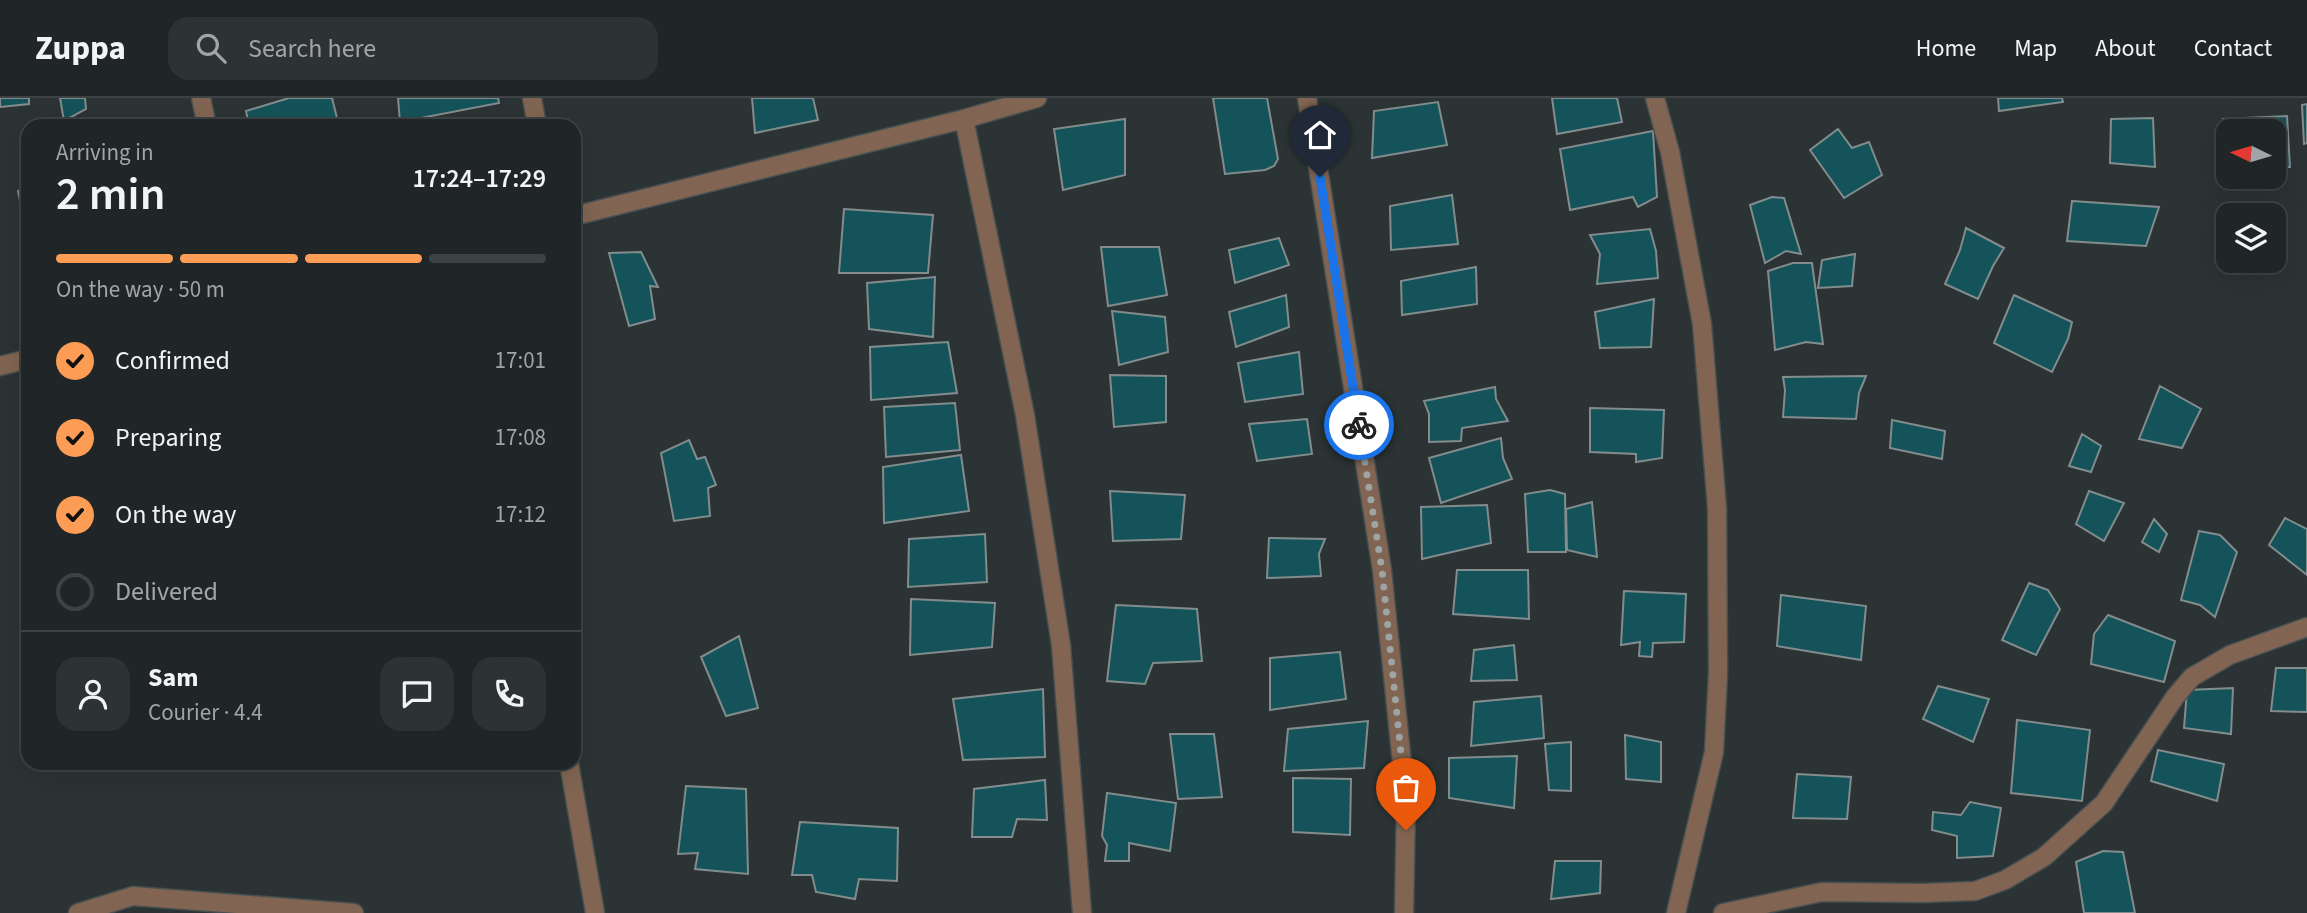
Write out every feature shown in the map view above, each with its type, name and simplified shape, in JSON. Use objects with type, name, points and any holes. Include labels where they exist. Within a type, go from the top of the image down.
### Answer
[{"type":"street","points":[[201,98],[206,119]]},
{"type":"street","points":[[532,98],[536,119]]},
{"type":"street","points":[[581,214],[964,119],[1037,98]]},
{"type":"street","points":[[1307,98],[1382,570],[1406,802],[1404,913]]},
{"type":"street","points":[[1655,98],[1670,152],[1702,324],[1717,508],[1718,673],[1714,752],[1676,913]]},
{"type":"street","points":[[964,119],[1025,415],[1061,645],[1082,913]]},
{"type":"street","points":[[0,366],[21,361]]},
{"type":"street","points":[[1723,913],[1822,892],[1975,891],[2005,880],[2044,858],[2104,803],[2175,697],[2192,677],[2230,655],[2307,627]]},
{"type":"street","points":[[570,770],[595,913]]},
{"type":"street","points":[[78,913],[133,896],[354,913]]},
{"type":"building","points":[[0,98],[29,98],[29,104],[0,107]]},
{"type":"building","points":[[60,98],[85,98],[86,109],[64,119]]},
{"type":"building","points":[[289,98],[332,98],[337,119],[248,119],[246,111]]},
{"type":"building","points":[[398,98],[498,98],[499,103],[416,119],[400,119]]},
{"type":"building","points":[[752,98],[813,98],[818,120],[755,133]]},
{"type":"building","points":[[1213,98],[1267,98],[1278,159],[1274,166],[1265,170],[1225,174]]},
{"type":"building","points":[[1552,98],[1617,98],[1622,122],[1557,134]]},
{"type":"building","points":[[1998,98],[2062,98],[2063,102],[1999,111]]},
{"type":"building","points":[[1438,102],[1447,145],[1372,158],[1374,111]]},
{"type":"building","points":[[2307,104],[2307,143],[2304,144],[2302,105]]},
{"type":"building","points":[[2287,116],[2290,167],[2286,167],[2286,119],[2223,119]]},
{"type":"building","points":[[2153,118],[2155,167],[2110,163],[2111,119]]},
{"type":"building","points":[[1125,119],[1125,175],[1063,190],[1054,129]]},
{"type":"building","points":[[1838,129],[1852,148],[1869,142],[1882,175],[1844,198],[1810,150]]},
{"type":"building","points":[[1653,131],[1657,197],[1638,207],[1633,197],[1570,210],[1560,149]]},
{"type":"building","points":[[1452,195],[1458,244],[1391,250],[1390,206]]},
{"type":"building","points":[[1772,197],[1784,198],[1801,254],[1786,251],[1765,263],[1750,205]]},
{"type":"building","points":[[2072,201],[2159,207],[2146,246],[2067,241]]},
{"type":"building","points":[[844,209],[933,215],[928,273],[839,273]]},
{"type":"building","points":[[1966,228],[2004,248],[1978,299],[1945,284],[1960,250]]},
{"type":"building","points":[[1650,229],[1656,251],[1658,278],[1597,284],[1600,254],[1590,235]]},
{"type":"building","points":[[1279,238],[1289,265],[1235,283],[1229,250]]},
{"type":"building","points":[[1101,247],[1159,247],[1167,295],[1108,306]]},
{"type":"building","points":[[641,252],[658,287],[650,286],[655,319],[629,326],[609,253]]},
{"type":"building","points":[[1855,254],[1852,286],[1818,288],[1822,260]]},
{"type":"building","points":[[1793,263],[1812,263],[1823,344],[1806,342],[1775,350],[1768,271]]},
{"type":"building","points":[[1476,267],[1477,304],[1402,315],[1401,281]]},
{"type":"building","points":[[935,277],[933,337],[869,329],[867,283]]},
{"type":"building","points":[[1286,295],[1289,327],[1236,347],[1229,312]]},
{"type":"building","points":[[2014,295],[2072,322],[2068,339],[2052,372],[1994,343]]},
{"type":"building","points":[[1654,299],[1651,347],[1600,348],[1595,312]]},
{"type":"building","points":[[1112,311],[1165,317],[1168,352],[1119,365]]},
{"type":"building","points":[[948,342],[957,393],[871,400],[870,347]]},
{"type":"building","points":[[1299,352],[1303,394],[1245,402],[1238,363]]},
{"type":"building","points":[[1110,375],[1166,376],[1166,422],[1114,427]]},
{"type":"building","points":[[1866,376],[1859,393],[1856,419],[1783,417],[1783,377]]},
{"type":"building","points":[[2160,386],[2201,409],[2182,448],[2139,439]]},
{"type":"building","points":[[1495,387],[1496,399],[1508,421],[1462,428],[1461,441],[1429,442],[1429,414],[1424,401]]},
{"type":"building","points":[[955,403],[960,450],[886,457],[884,407]]},
{"type":"building","points":[[1590,408],[1664,410],[1662,458],[1636,462],[1636,454],[1590,452]]},
{"type":"building","points":[[1307,419],[1312,454],[1257,461],[1249,424]]},
{"type":"building","points":[[1892,420],[1945,431],[1942,459],[1890,448]]},
{"type":"building","points":[[2082,434],[2101,446],[2091,472],[2069,466]]},
{"type":"building","points":[[1501,438],[1503,458],[1512,479],[1441,503],[1429,458]]},
{"type":"building","points":[[689,440],[697,459],[705,457],[716,485],[708,488],[710,516],[674,521],[661,453]]},
{"type":"building","points":[[961,455],[969,511],[884,523],[883,467]]},
{"type":"building","points":[[1550,490],[1565,494],[1566,552],[1528,552],[1525,494]]},
{"type":"building","points":[[1110,491],[1185,495],[1181,539],[1113,541]]},
{"type":"building","points":[[2089,491],[2124,503],[2104,541],[2076,524]]},
{"type":"building","points":[[1592,502],[1597,557],[1567,550],[1566,509]]},
{"type":"building","points":[[1487,505],[1491,543],[1422,559],[1421,507]]},
{"type":"building","points":[[2285,518],[2307,529],[2307,575],[2269,545]]},
{"type":"building","points":[[2154,519],[2167,534],[2159,552],[2142,542]]},
{"type":"building","points":[[2199,531],[2220,535],[2237,552],[2215,617],[2200,605],[2181,600]]},
{"type":"building","points":[[985,534],[987,582],[908,587],[909,539]]},
{"type":"building","points":[[1269,538],[1325,539],[1319,554],[1321,576],[1267,578]]},
{"type":"building","points":[[1457,570],[1528,570],[1529,619],[1453,614]]},
{"type":"building","points":[[2029,583],[2048,590],[2060,609],[2036,655],[2002,640]]},
{"type":"building","points":[[1624,591],[1686,594],[1684,642],[1653,643],[1652,657],[1639,656],[1640,642],[1621,645]]},
{"type":"building","points":[[1781,595],[1866,606],[1861,660],[1777,646]]},
{"type":"building","points":[[911,599],[995,603],[992,647],[910,655]]},
{"type":"building","points":[[1116,605],[1197,609],[1202,661],[1153,663],[1145,684],[1107,681]]},
{"type":"building","points":[[2108,615],[2175,641],[2164,682],[2091,664],[2094,634]]},
{"type":"building","points":[[739,636],[758,708],[726,716],[701,657]]},
{"type":"building","points":[[1514,645],[1517,680],[1471,681],[1474,650]]},
{"type":"building","points":[[1340,652],[1346,699],[1270,710],[1270,658]]},
{"type":"building","points":[[2276,668],[2307,668],[2307,712],[2271,711]]},
{"type":"building","points":[[1938,686],[1989,699],[1973,742],[1923,719]]},
{"type":"building","points":[[2233,688],[2231,734],[2184,728],[2187,690]]},
{"type":"building","points":[[1043,689],[1045,757],[963,760],[953,699]]},
{"type":"building","points":[[1541,696],[1544,738],[1471,746],[1474,702]]},
{"type":"building","points":[[2017,720],[2090,730],[2082,801],[2011,793]]},
{"type":"building","points":[[1368,721],[1364,768],[1284,771],[1288,729]]},
{"type":"building","points":[[1170,734],[1214,734],[1222,797],[1178,799]]},
{"type":"building","points":[[1625,735],[1661,742],[1661,782],[1626,779]]},
{"type":"building","points":[[1571,742],[1571,791],[1549,790],[1545,744]]},
{"type":"building","points":[[2158,750],[2224,764],[2217,801],[2151,781]]},
{"type":"building","points":[[1517,756],[1514,808],[1449,798],[1449,758]]},
{"type":"building","points":[[1797,774],[1851,777],[1847,819],[1793,818]]},
{"type":"building","points":[[1293,778],[1351,779],[1350,835],[1293,832]]},
{"type":"building","points":[[1045,780],[1047,820],[1017,819],[1012,837],[972,837],[974,789]]},
{"type":"building","points":[[686,786],[746,789],[748,874],[695,869],[698,853],[678,854]]},
{"type":"building","points":[[1107,793],[1176,803],[1170,851],[1129,843],[1129,861],[1105,861],[1107,845],[1102,836]]},
{"type":"building","points":[[1970,802],[2001,808],[1993,856],[1957,858],[1957,836],[1932,830],[1933,812],[1961,815]]},
{"type":"building","points":[[800,822],[898,828],[897,881],[859,879],[855,899],[816,892],[812,875],[792,875]]},
{"type":"building","points":[[2103,851],[2123,852],[2135,913],[2084,913],[2076,862]]},
{"type":"building","points":[[1555,861],[1601,861],[1600,893],[1551,899]]},
{"type":"way so far","points":[[1359,425],[1382,570],[1406,802],[1406,830]]},
{"type":"route","points":[[1320,177],[1359,425]]}]
